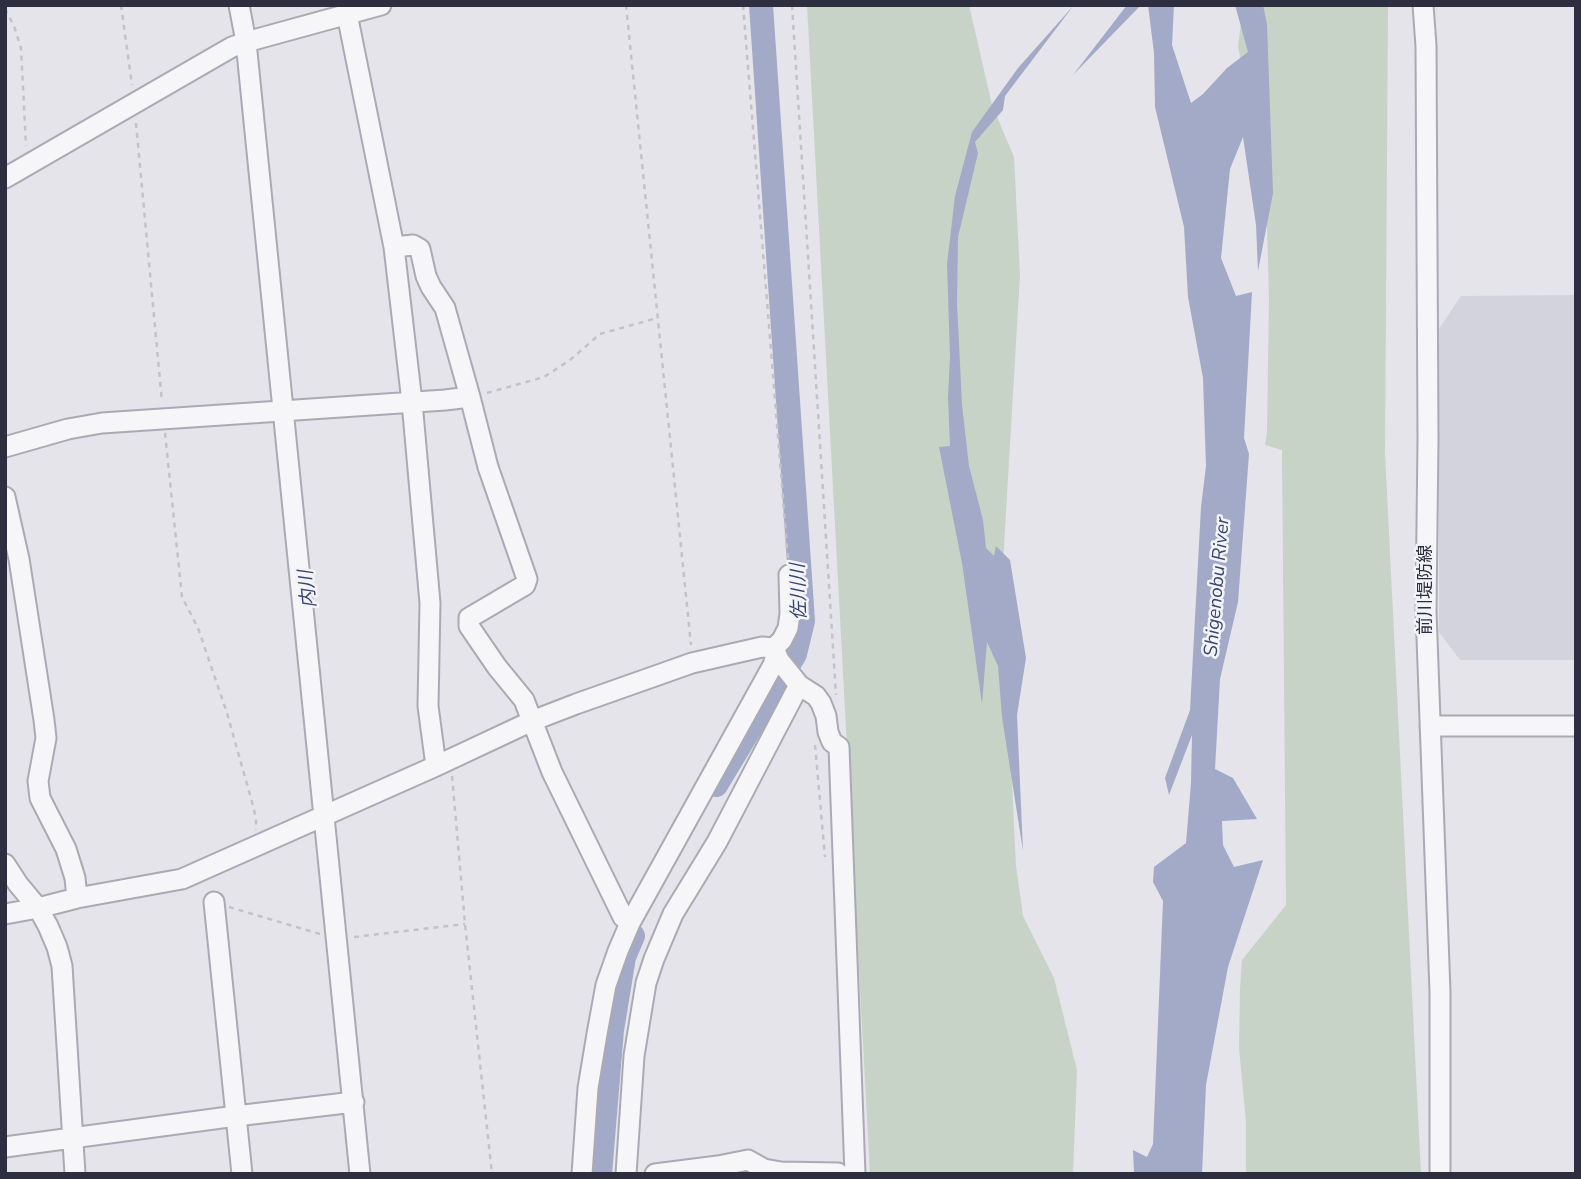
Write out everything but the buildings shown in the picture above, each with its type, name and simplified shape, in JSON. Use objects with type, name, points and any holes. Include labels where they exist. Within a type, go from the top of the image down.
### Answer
[{"type":"street","points":[[239,5],[246,42],[360,1174]]},
{"type":"street","points":[[5,178],[232,47],[381,5]]},
{"type":"street","name":"前川堤防線","points":[[1423,5],[1427,73],[1426,611],[1440,992],[1440,1174]]},
{"type":"street","points":[[348,14],[394,247],[412,402],[430,603],[428,706],[443,763]]},
{"type":"street","points":[[394,247],[413,245],[420,249],[426,276],[445,308],[488,467],[527,579],[526,585],[469,618],[469,626],[524,700],[552,772],[586,844],[623,917],[630,923]]},
{"type":"street","points":[[5,447],[90,425],[470,397]]},
{"type":"street","points":[[5,497],[19,559],[44,720],[46,738],[38,781],[40,797],[71,862],[77,898]]},
{"type":"street","points":[[582,1174],[588,1088],[606,985],[630,923],[773,665],[788,628],[789,575]]},
{"type":"street","points":[[5,914],[182,879],[576,704],[692,663],[762,647],[777,654],[797,683],[816,696],[826,716],[832,742],[839,747],[847,1173],[781,1172],[764,1169],[748,1160],[654,1174]]},
{"type":"street","points":[[626,1174],[634,1056],[646,983],[654,958],[673,914],[717,842],[797,683]]},
{"type":"street","points":[[1430,726],[1576,726]]},
{"type":"street","points":[[5,864],[38,908],[53,937],[62,966],[75,1174]]},
{"type":"street","points":[[214,902],[242,1174]]},
{"type":"street","points":[[5,1147],[354,1102]]},
{"type":"path","points":[[121,5],[134,103],[182,597],[198,628],[228,713],[256,818],[255,846]]},
{"type":"path","points":[[626,5],[692,663]]},
{"type":"path","points":[[743,5],[789,575]]},
{"type":"path","points":[[792,5],[837,706]]},
{"type":"path","points":[[5,9],[14,26],[20,48],[27,166]]},
{"type":"path","points":[[470,397],[544,377],[570,360],[600,334],[657,318]]},
{"type":"path","points":[[814,740],[825,859]]},
{"type":"path","points":[[443,763],[465,924],[492,1174]]},
{"type":"shaded area","points":[[1576,295],[1576,660],[1460,660],[1439,632],[1439,329],[1461,296]]},
{"type":"green space","points":[[807,5],[969,5],[992,105],[1014,157],[1020,275],[1002,579],[1016,866],[1023,916],[1054,978],[1077,1070],[1073,1174],[870,1174]]},
{"type":"green space","points":[[1247,5],[1388,5],[1385,453],[1421,1174],[1246,1174],[1246,1122],[1239,1048],[1242,960],[1286,905],[1282,450],[1265,445],[1269,298],[1267,225],[1238,46],[1242,17]]},
{"type":"water","points":[[1074,5],[1005,96],[1003,110],[975,142],[978,153],[958,237],[957,303],[962,405],[969,466],[983,520],[986,548],[994,556],[996,546],[1010,560],[1026,658],[1017,715],[1023,851],[1002,717],[998,666],[987,642],[982,704],[962,563],[939,447],[950,446],[947,264],[955,196],[972,132],[1018,68]]},
{"type":"water","points":[[1127,5],[1141,5],[1073,75]]},
{"type":"water","name":"Shigenobu River","points":[[1148,5],[1174,5],[1172,45],[1191,103],[1248,52],[1235,5],[1263,5],[1267,24],[1273,193],[1258,271],[1256,225],[1243,137],[1230,169],[1221,258],[1236,296],[1252,292],[1244,438],[1249,454],[1238,602],[1220,679],[1215,769],[1233,778],[1257,819],[1222,821],[1223,845],[1234,867],[1263,860],[1228,967],[1206,1085],[1202,1174],[1134,1174],[1133,1150],[1147,1157],[1153,1144],[1163,901],[1153,882],[1154,867],[1186,843],[1192,735],[1169,795],[1165,778],[1190,710],[1201,507],[1206,466],[1203,378],[1188,297],[1184,227],[1155,107],[1154,53]]},
{"type":"waterway","name":"佐川川","points":[[716,785],[795,654],[803,621],[761,5]]},
{"type":"waterway","name":"佐川川","points":[[600,1174],[612,1030],[624,957],[633,936]]},
{"type":"water label","name":"内川","points":[[309,589]]}]
